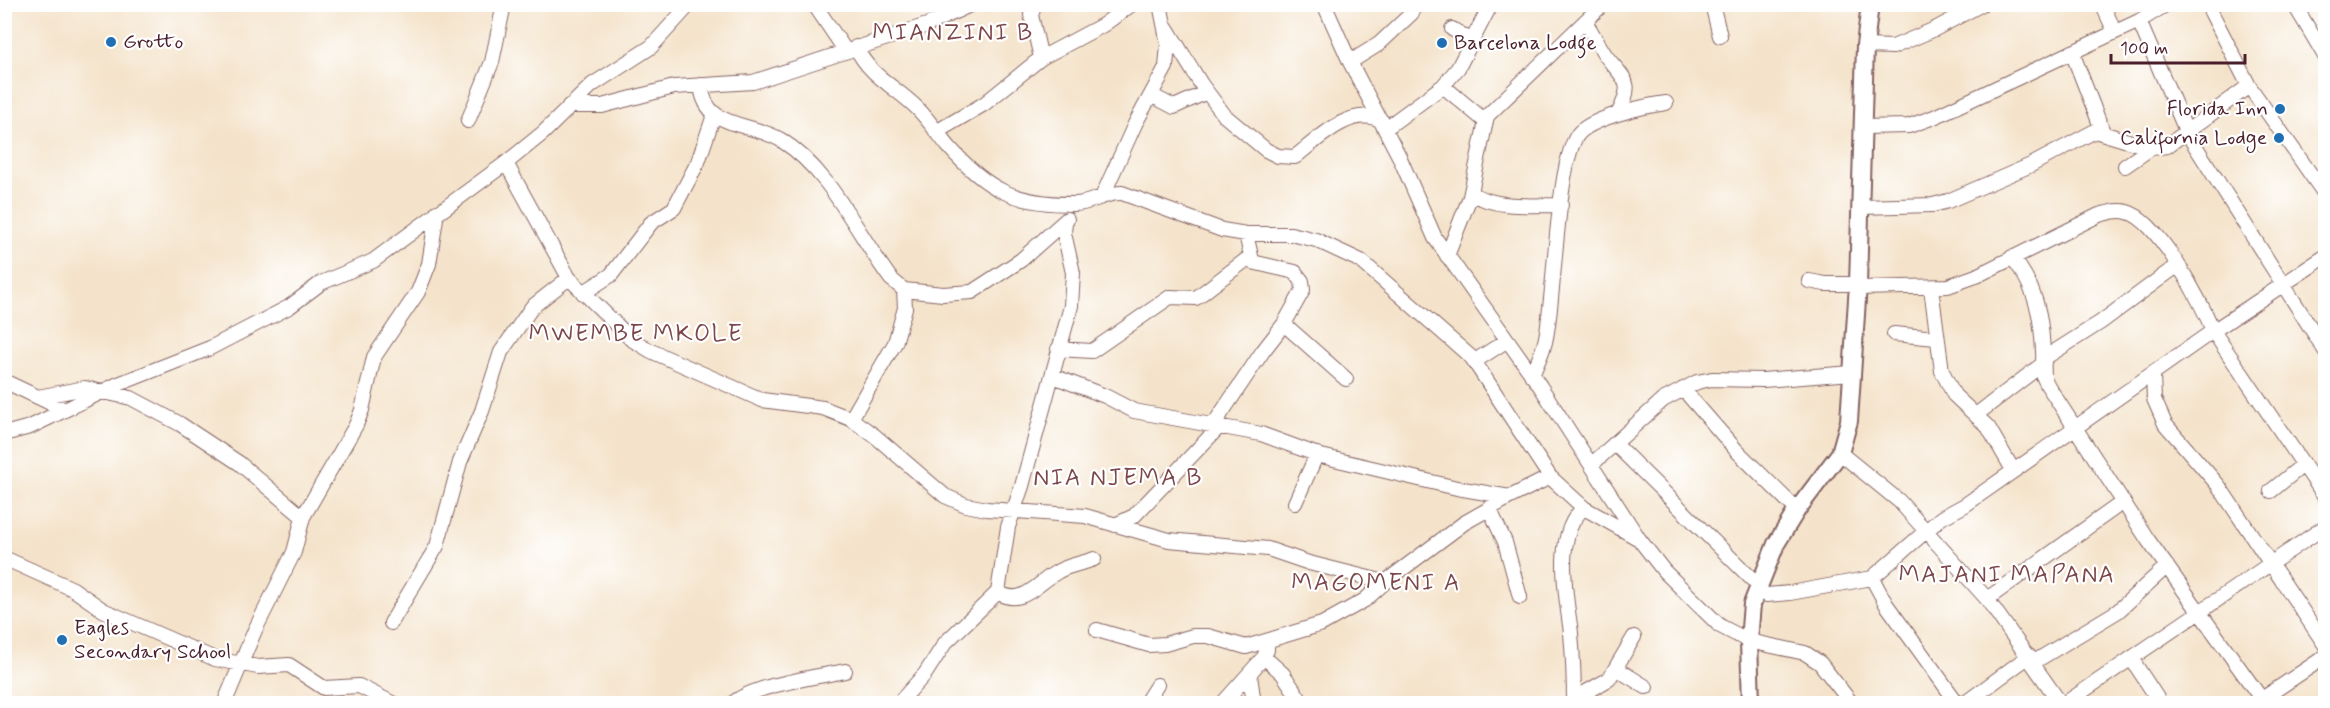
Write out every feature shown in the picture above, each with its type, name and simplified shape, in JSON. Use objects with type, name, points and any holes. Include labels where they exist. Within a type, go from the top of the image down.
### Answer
[{"type":"main road","points":[[1750,704],[1750,614],[1758,588],[1776,544],[1797,510],[1840,453],[1849,420],[1858,286],[1866,45],[1870,4]]},
{"type":"street","points":[[468,122],[492,62],[504,4]]},
{"type":"street","points":[[814,4],[869,69],[917,108],[979,179],[993,188],[1023,198],[1080,204],[1103,195],[1122,193],[1222,230],[1246,234],[1302,236],[1361,261],[1434,322],[1475,362],[1550,477],[1584,508],[1639,539]]},
{"type":"street","points":[[569,106],[602,106],[674,87],[753,82],[927,25],[972,4]]},
{"type":"street","points":[[1035,4],[1031,15],[1041,58]]},
{"type":"street","points":[[936,132],[984,104],[1041,58],[1103,25],[1132,4]]},
{"type":"street","points":[[1103,195],[1166,67],[1166,27],[1160,4]]},
{"type":"street","points":[[1324,4],[1350,62],[1384,124],[1427,225],[1532,376],[1591,465],[1612,502],[1639,539],[1664,571],[1707,616],[1734,635],[1749,641],[1804,653],[1820,663],[1852,704]]},
{"type":"street","points":[[1384,124],[1443,86],[1458,68],[1491,4]]},
{"type":"street","points":[[1447,256],[1471,193],[1485,121],[1495,108],[1586,23],[1603,4]]},
{"type":"street","points":[[1712,4],[1720,36]]},
{"type":"street","points":[[1866,45],[1893,47],[1935,29],[1982,4]]},
{"type":"street","points":[[2102,4],[2115,32]]},
{"type":"street","points":[[1863,127],[1898,127],[1920,122],[1957,107],[2139,21],[2167,4]]},
{"type":"street","points":[[2207,4],[2249,86],[2325,196]]},
{"type":"street","points":[[2294,4],[2325,58]]},
{"type":"street","points":[[4,434],[30,427],[63,409],[189,358],[253,328],[298,301],[306,291],[373,261],[506,163],[543,133],[592,85],[651,47],[688,5]]},
{"type":"street","points":[[1350,62],[1379,44],[1412,13]]},
{"type":"street","points":[[2139,21],[2187,133],[2325,352]]},
{"type":"street","points":[[1586,23],[1606,56],[1625,76],[1628,89],[1618,114]]},
{"type":"street","points":[[1166,27],[1220,110],[1266,150],[1287,158],[1295,157],[1350,117],[1371,116],[1384,124]]},
{"type":"street","points":[[1452,29],[1471,40]]},
{"type":"street","points":[[2072,52],[2103,132]]},
{"type":"street","points":[[701,86],[704,105],[714,116],[781,140],[804,160],[826,185],[891,279],[904,290],[943,294],[972,292],[1021,260],[1065,222],[1080,204]]},
{"type":"street","points":[[1443,86],[1485,121]]},
{"type":"street","points":[[1861,207],[1933,205],[1948,201],[2031,165],[2068,147],[2088,133],[2103,132],[2151,148],[2167,146],[2249,86]]},
{"type":"street","points":[[1151,96],[1174,107],[1207,92]]},
{"type":"street","points":[[1532,376],[1545,342],[1561,206],[1574,140],[1583,130],[1618,114],[1666,102]]},
{"type":"street","points":[[583,293],[611,275],[651,224],[674,208],[699,162],[714,116]]},
{"type":"street","points":[[2124,166],[2151,148]]},
{"type":"street","points":[[506,163],[569,278],[631,339],[651,351],[762,400],[823,408],[851,419],[875,436],[945,496],[966,505],[1013,512],[1085,516],[1169,540],[1268,549],[1309,563],[1385,582]]},
{"type":"street","points":[[1471,193],[1487,201],[1498,203],[1561,206]]},
{"type":"street","points":[[1809,282],[1931,288],[1965,280],[2091,219],[2115,211],[2126,212],[2143,222],[2178,265],[2202,304],[2212,331],[2325,498]]},
{"type":"street","points":[[224,704],[239,664],[294,552],[303,517],[356,425],[379,347],[418,292],[433,247],[437,212]]},
{"type":"street","points":[[898,704],[926,674],[945,643],[998,592],[1005,539],[1053,376],[1073,291],[1065,222]]},
{"type":"street","points":[[1058,349],[1092,351],[1170,297],[1196,298],[1248,261],[1252,251],[1246,234]]},
{"type":"street","points":[[1615,444],[1758,588],[1767,594],[1790,593],[1872,578],[1926,530],[2153,375],[2212,331],[2325,256]]},
{"type":"street","points":[[2012,257],[2024,272],[2034,292],[2044,378],[2048,386],[2123,502],[2263,701],[2325,656]]},
{"type":"street","points":[[1115,525],[1134,516],[1215,427],[1284,324],[1303,290],[1300,277],[1290,270],[1270,268],[1248,261]]},
{"type":"street","points":[[1977,414],[2043,361],[2101,322],[2178,265]]},
{"type":"street","points":[[391,623],[436,546],[460,462],[482,411],[501,352],[532,307],[569,278]]},
{"type":"street","points":[[1931,288],[1942,371],[1950,388],[1962,404],[1977,414],[1988,427],[2013,470]]},
{"type":"street","points":[[851,419],[895,344],[905,308],[904,290]]},
{"type":"street","points":[[1284,324],[1346,380]]},
{"type":"street","points":[[1894,334],[1936,338]]},
{"type":"street","points":[[1475,362],[1506,341]]},
{"type":"street","points":[[1591,465],[1663,400],[1683,389],[1712,379],[1763,380],[1852,373]]},
{"type":"street","points":[[2153,375],[2154,399],[2165,424],[2218,484],[2325,646]]},
{"type":"street","points":[[1053,376],[1106,396],[1134,411],[1261,434],[1317,454],[1457,488],[1509,496]]},
{"type":"street","points":[[4,381],[63,409]]},
{"type":"street","points":[[38,397],[72,389],[104,392],[140,402],[188,429],[238,463],[303,517]]},
{"type":"street","points":[[1683,389],[1744,458],[1797,510]]},
{"type":"street","points":[[1840,453],[1883,486],[1926,530],[1987,599],[2063,704],[2325,526]]},
{"type":"street","points":[[1295,503],[1317,454]]},
{"type":"street","points":[[2271,491],[2303,465]]},
{"type":"street","points":[[1097,630],[1154,646],[1193,636],[1208,636],[1246,647],[1337,617],[1365,600],[1385,582],[1489,508],[1550,477]]},
{"type":"street","points":[[1987,599],[2123,502]]},
{"type":"street","points":[[1489,508],[1505,542],[1520,597]]},
{"type":"street","points":[[1584,508],[1571,526],[1563,576],[1571,636],[1574,701],[1604,684],[1617,669],[1634,637]]},
{"type":"street","points":[[4,558],[73,589],[103,610],[214,659],[258,667],[289,665],[324,688],[336,689],[350,685],[364,687],[394,704]]},
{"type":"street","points":[[998,592],[1010,598],[1022,597],[1056,572],[1094,559]]},
{"type":"street","points":[[1964,704],[2032,659],[2118,611],[2167,566]]},
{"type":"street","points":[[1872,578],[1886,604],[1958,704]]},
{"type":"street","points":[[1222,704],[1264,657],[1268,650],[1267,640]]},
{"type":"street","points":[[1264,657],[1283,674],[1303,704]]},
{"type":"street","points":[[2131,658],[2161,704]]},
{"type":"street","points":[[1617,669],[1646,687]]},
{"type":"street","points":[[732,704],[740,697],[768,688],[845,671]]},
{"type":"street","points":[[1250,675],[1254,704]]},
{"type":"street","points":[[1145,704],[1158,685]]},
{"type":"place","name":"Grotto","points":[[111,42]]},
{"type":"place","name":"Barcelona Lodge","points":[[1442,43]]},
{"type":"place","name":"Florida Inn","points":[[2280,109]]},
{"type":"place","name":"California Lodge","points":[[2279,138]]},
{"type":"place","name":"Eagles Secondary School","points":[[62,640]]},
{"type":"district","name":"MIANZINI B","points":[[953,33]]},
{"type":"district","name":"MWEMBE MKOLE","points":[[636,334]]},
{"type":"district","name":"NIA NJEMA B","points":[[1118,478]]},
{"type":"district","name":"MAJANI MAPANA","points":[[2007,575]]},
{"type":"district","name":"MAGOMENI A","points":[[1376,583]]}]
